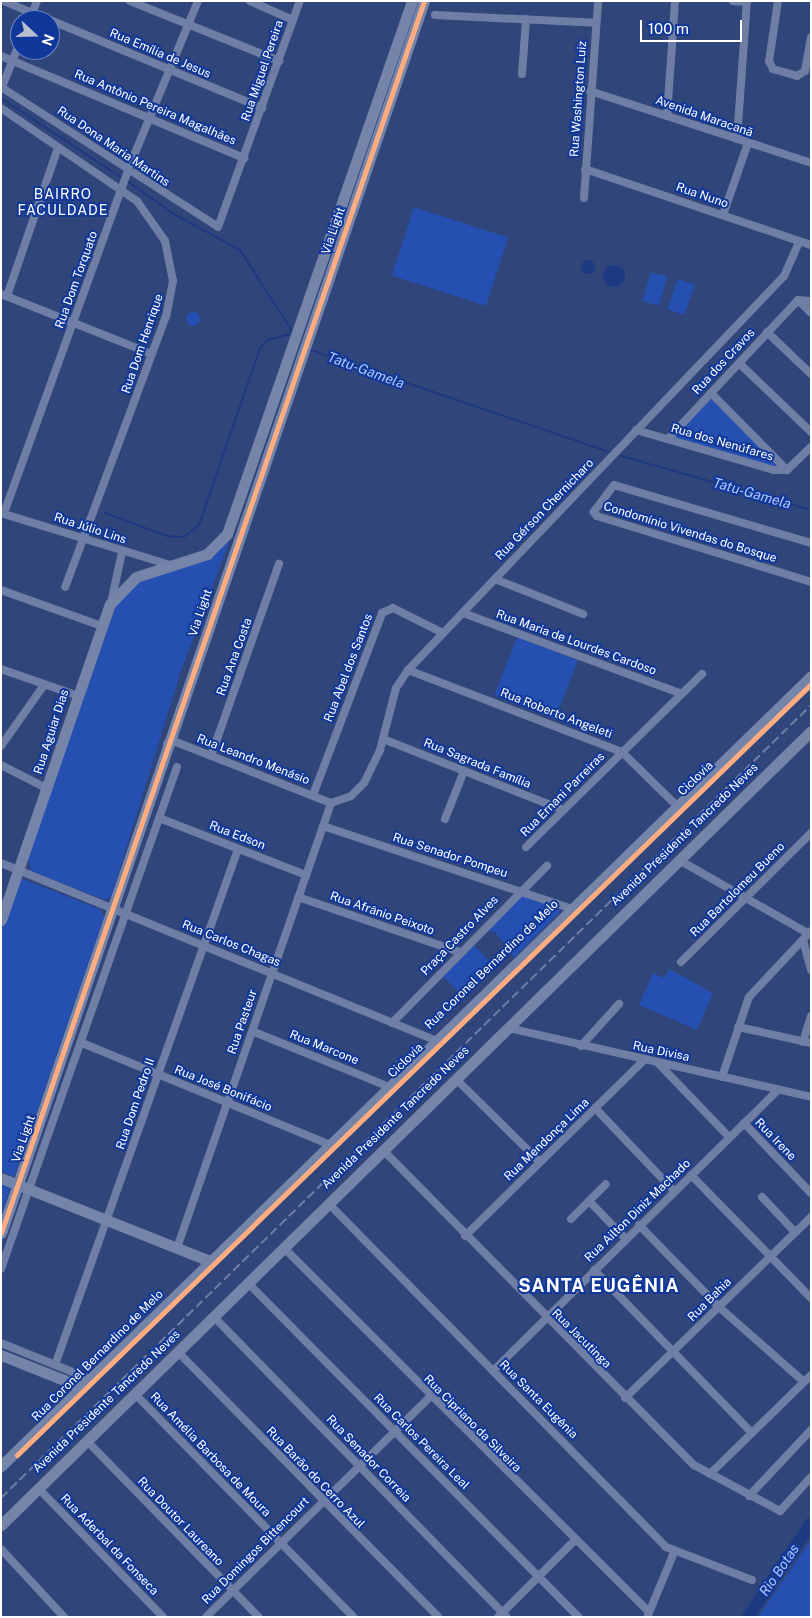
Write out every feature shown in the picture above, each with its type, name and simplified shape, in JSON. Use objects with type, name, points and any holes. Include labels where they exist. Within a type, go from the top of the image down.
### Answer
[{"type":"main road","name":"Via Light","points":[[110,604],[133,579],[207,554],[225,537],[412,1]]},
{"type":"main road","name":"Via Light","points":[[1,1233],[115,911],[166,744],[424,1]]},
{"type":"main road","name":"Rua Aguiar Dias","points":[[1,920],[48,789],[110,604]]},
{"type":"main road","name":"Rua Coronel Bernardino de Melo","points":[[1,1466],[434,1040],[570,908],[678,807],[811,676]]},
{"type":"main road","name":"Avenida Presidente Tancredo Neves","points":[[1,1525],[811,731]]},
{"type":"main road","points":[[1,1178],[210,1261]]},
{"type":"main road","points":[[1,1355],[86,1383]]},
{"type":"street","name":"Rua Emília de Jesus","points":[[4,1],[20,10]]},
{"type":"street","points":[[130,1],[278,61]]},
{"type":"street","name":"Rua Dom Torquato","points":[[2,513],[127,173],[198,1]]},
{"type":"street","points":[[250,1],[293,20]]},
{"type":"street","name":"Rua Miguel Pereira","points":[[212,226],[221,225],[300,1]]},
{"type":"street","name":"Rua Washington Luiz","points":[[584,198],[590,91],[598,1]]},
{"type":"street","points":[[667,116],[675,1]]},
{"type":"street","points":[[733,1],[747,2],[737,139]]},
{"type":"street","points":[[778,1],[769,61],[773,69],[797,76],[805,71],[811,38]]},
{"type":"street","points":[[436,15],[596,23]]},
{"type":"street","points":[[522,74],[526,19]]},
{"type":"street","name":"Rua Emília de Jesus","points":[[60,25],[262,108]]},
{"type":"street","name":"Rua Antônio Pereira Magalhães","points":[[1,56],[244,158]]},
{"type":"street","points":[[1,87],[12,61]]},
{"type":"street","name":"Rua Dona Maria Martins","points":[[1,87],[127,173],[212,226]]},
{"type":"street","name":"Avenida Maracanã","points":[[590,91],[811,164]]},
{"type":"street","name":"Rua Dom Henrique","points":[[1,108],[58,148],[123,186],[152,218],[170,258],[172,294],[152,354],[65,587]]},
{"type":"street","points":[[723,215],[748,143]]},
{"type":"street","points":[[58,148],[4,295],[74,321],[152,354]]},
{"type":"street","name":"Rua Nuno","points":[[585,169],[811,245]]},
{"type":"street","name":"Rua Gérson Chernicharo","points":[[331,803],[358,790],[383,739],[396,688],[408,670],[784,276],[799,242]]},
{"type":"street","points":[[798,300],[811,302]]},
{"type":"street","points":[[798,300],[811,313]]},
{"type":"street","name":"Rua dos Cravos","points":[[668,439],[798,300]]},
{"type":"street","points":[[767,332],[811,374]]},
{"type":"street","points":[[739,363],[811,432]]},
{"type":"street","points":[[711,393],[787,470],[811,447]]},
{"type":"street","name":"Rua dos Nenúfares","points":[[636,430],[774,470],[787,470]]},
{"type":"street","name":"Condomínio Vivendas do Bosque","points":[[811,543],[614,485],[594,512],[811,582]]},
{"type":"street","name":"Rua Júlio Lins","points":[[2,513],[122,552],[172,566]]},
{"type":"street","name":"Rua Aguiar Dias","points":[[110,604],[122,552]]},
{"type":"street","name":"Rua Ana Costa","points":[[211,756],[279,564]]},
{"type":"street","points":[[495,579],[583,614]]},
{"type":"street","points":[[1,590],[102,626]]},
{"type":"street","name":"Rua Abel dos Santos","points":[[313,795],[382,613],[393,608],[443,633]]},
{"type":"street","name":"Rua Maria de Lourdes Cardoso","points":[[463,613],[682,694]]},
{"type":"street","points":[[1,669],[79,696]]},
{"type":"street","name":"Rua Roberto Angeleti","points":[[408,670],[622,752],[678,807]]},
{"type":"street","name":"Rua Ernani Parreiras","points":[[526,847],[702,674]]},
{"type":"street","points":[[1,746],[44,685]]},
{"type":"street","name":"Rua Sagrada Família","points":[[383,739],[562,810]]},
{"type":"street","name":"Rua Leandro Menásio","points":[[166,744],[176,742],[331,803]]},
{"type":"street","points":[[1,765],[48,789]]},
{"type":"street","points":[[1,1269],[127,915],[177,767]]},
{"type":"street","points":[[445,819],[464,770]]},
{"type":"street","name":"Rua Pasteur","points":[[177,1248],[331,803]]},
{"type":"street","name":"Rua Edson","points":[[159,818],[306,875]]},
{"type":"street","name":"Rua Senador Pompeu","points":[[323,826],[570,908]]},
{"type":"street","name":"Rua Bartolomeu Bueno","points":[[681,962],[811,833]]},
{"type":"street","name":"Rua Dom Pedro II","points":[[55,1366],[238,849]]},
{"type":"street","points":[[679,860],[808,935]]},
{"type":"street","name":"Rua Carlos Chagas","points":[[1,863],[115,911],[272,972],[434,1040]]},
{"type":"street","name":"Praça Castro Alves","points":[[392,1023],[519,891],[547,866]]},
{"type":"street","name":"Rua Afrânio Peixoto","points":[[298,897],[460,952]]},
{"type":"street","points":[[808,935],[811,970]]},
{"type":"street","points":[[722,1077],[738,1027],[758,985],[808,935]]},
{"type":"street","points":[[581,1046],[619,1004]]},
{"type":"street","points":[[738,1027],[807,1043],[811,1016]]},
{"type":"street","name":"Rua Divisa","points":[[508,1028],[811,1097]]},
{"type":"street","name":"Rua Marcone","points":[[252,1031],[387,1086]]},
{"type":"street","name":"Rua José Bonifácio","points":[[82,1043],[328,1144]]},
{"type":"street","name":"Rua Mendonça Lima","points":[[465,1236],[644,1060]]},
{"type":"street","points":[[658,1063],[729,1137]]},
{"type":"street","points":[[456,1079],[540,1162]]},
{"type":"street","name":"Rua Ailton Diniz Machado","points":[[493,1371],[778,1090]]},
{"type":"street","points":[[595,1108],[674,1191]]},
{"type":"street","name":"Rua Irene","points":[[744,1123],[811,1193]]},
{"type":"street","name":"Rua Jacutinga","points":[[383,1150],[545,1318],[680,1453],[710,1474],[776,1510],[786,1508],[811,1477]]},
{"type":"street","points":[[691,1175],[811,1298]]},
{"type":"street","points":[[571,1219],[606,1184]]},
{"type":"street","points":[[762,1197],[795,1232]]},
{"type":"street","points":[[589,1201],[626,1239]]},
{"type":"street","name":"Rua Santa Eugênia","points":[[329,1204],[666,1547],[752,1580]]},
{"type":"street","name":"Rua Bahia","points":[[625,1398],[811,1216]]},
{"type":"street","points":[[639,1225],[719,1307],[804,1382]]},
{"type":"street","name":"Rua Cipriano da Silveira","points":[[284,1248],[430,1397],[648,1614]]},
{"type":"street","points":[[594,1270],[675,1351],[752,1433]]},
{"type":"street","name":"Rua Carlos Pereira Leal","points":[[248,1283],[578,1617]]},
{"type":"street","name":"Rua Senador Correia","points":[[214,1317],[503,1615]]},
{"type":"street","points":[[1,1343],[55,1366],[86,1383]]},
{"type":"street","name":"Rua Barão do Cerro Azul","points":[[178,1352],[322,1502],[438,1617]]},
{"type":"street","points":[[710,1474],[811,1375]]},
{"type":"street","name":"Rua Amélia Barbosa de Moura","points":[[135,1394],[353,1617]]},
{"type":"street","name":"Rua Domingos Bittencourt","points":[[206,1617],[430,1397]]},
{"type":"street","points":[[749,1496],[811,1430]]},
{"type":"street","name":"Rua Doutor Laureano","points":[[87,1441],[259,1617]]},
{"type":"street","name":"Rua Aderbal da Fonseca","points":[[38,1489],[163,1617]]},
{"type":"street","points":[[503,1615],[574,1541]]},
{"type":"street","points":[[1,1549],[64,1617]]},
{"type":"street","points":[[648,1614],[675,1550]]},
{"type":"shaded area","points":[[414,207],[508,238],[486,306],[392,275]]},
{"type":"shaded area","points":[[588,260],[593,262],[595,267],[593,272],[588,274],[583,272],[581,267],[583,262]]},
{"type":"shaded area","points":[[610,265],[618,265],[625,272],[625,280],[618,287],[610,287],[603,280],[603,272]]},
{"type":"shaded area","points":[[651,272],[667,277],[658,306],[642,301]]},
{"type":"shaded area","points":[[678,279],[695,285],[685,315],[668,309]]},
{"type":"shaded area","points":[[190,312],[196,312],[200,319],[196,326],[190,326],[186,322],[186,316]]},
{"type":"shaded area","points":[[711,396],[784,469],[670,438]]},
{"type":"shaded area","points":[[231,537],[180,674],[111,897],[105,900],[31,871],[28,857],[118,600],[146,578],[206,561]]},
{"type":"shaded area","points":[[517,637],[578,660],[555,719],[494,696]]},
{"type":"shaded area","points":[[20,878],[100,909],[104,917],[14,1177],[1,1171],[1,929]]},
{"type":"shaded area","points":[[523,895],[561,911],[514,958],[496,933],[485,929]]},
{"type":"shaded area","points":[[474,945],[496,967],[465,998],[443,976]]},
{"type":"shaded area","points":[[669,969],[713,993],[697,1030],[639,1005],[653,973],[664,978]]},
{"type":"shaded area","points":[[1,1183],[10,1187],[1,1217]]},
{"type":"shaded area","points":[[811,1539],[811,1617],[758,1617],[804,1550]]},
{"type":"waterway","name":"Tatu-Gamela","points":[[1,98],[122,178]]},
{"type":"waterway","name":"Tatu-Gamela","points":[[126,180],[172,213],[240,250],[292,331]]},
{"type":"waterway","points":[[105,513],[167,536],[184,537],[199,525],[260,348],[267,340],[291,334]]},
{"type":"waterway","name":"Tatu-Gamela","points":[[308,349],[611,453]]},
{"type":"waterway","name":"Tatu-Gamela","points":[[618,455],[811,510]]},
{"type":"waterway","name":"Rio Botas","points":[[748,1617],[811,1523]]},
{"type":"railway","points":[[1,1498],[811,705]]},
{"type":"cycle path","points":[[1,1233],[424,1]]},
{"type":"cycle path","name":"Ciclovia","points":[[17,1455],[811,684]]},
{"type":"district","name":"BAIRRO FACULDADE","points":[[63,202]]},
{"type":"district","name":"SANTA EUGÊNIA","points":[[599,1286]]}]
